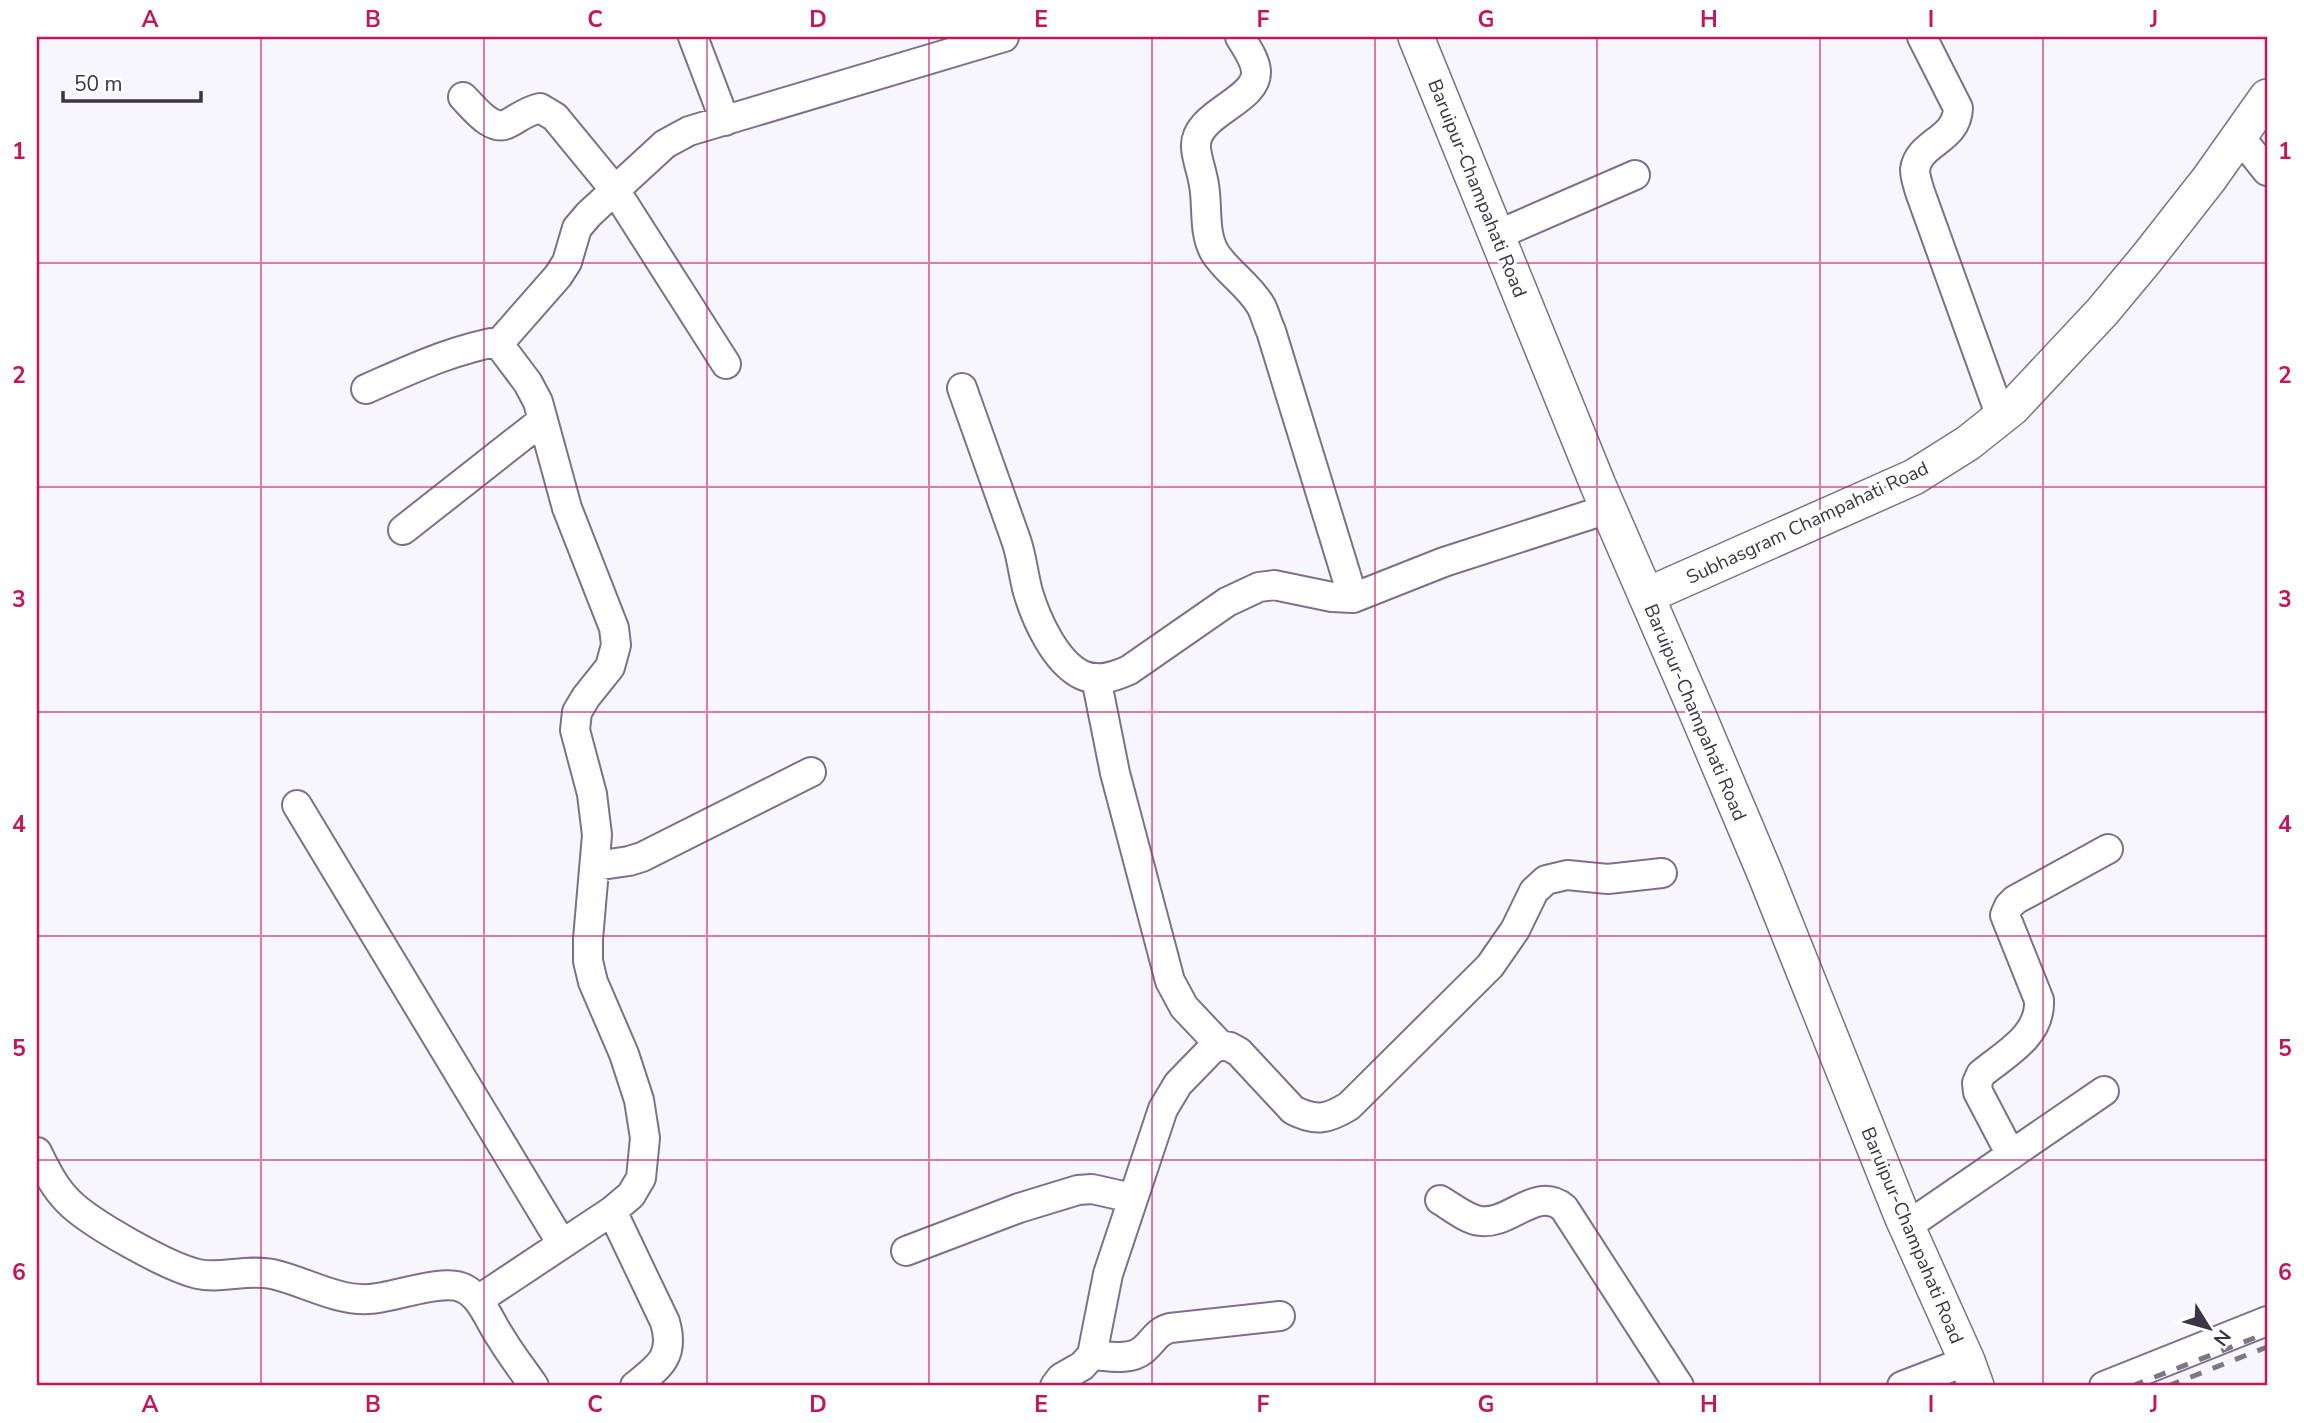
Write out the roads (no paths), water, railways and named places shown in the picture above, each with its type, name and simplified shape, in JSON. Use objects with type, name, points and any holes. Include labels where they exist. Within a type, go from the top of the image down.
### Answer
[{"type":"main road","name":"Baruipur-Champahati Road","points":[[1416,37],[1608,509],[1764,871],[1907,1226],[1972,1374]]},
{"type":"main road","name":"Subhasgram Champahati Road","points":[[1646,596],[1914,477],[1968,443],[2001,417],[2111,301],[2155,248],[2267,96]]},
{"type":"street","points":[[693,37],[725,121]]},
{"type":"street","points":[[366,389],[442,356],[468,347],[501,341],[558,276],[567,262],[577,228],[665,144],[689,131],[1004,37]]},
{"type":"street","points":[[1240,37],[1254,63],[1255,79],[1250,88],[1205,124],[1196,136],[1207,201],[1208,239],[1216,255],[1261,306],[1266,318],[1353,598]]},
{"type":"street","points":[[1922,37],[1958,108],[1957,119],[1952,128],[1919,159],[1915,172],[2001,417]]},
{"type":"street","points":[[463,97],[492,124],[500,126],[506,125],[527,110],[540,108],[555,117],[615,190],[726,364]]},
{"type":"street","points":[[2239,136],[2267,171]]},
{"type":"street","points":[[1497,234],[1635,175]]},
{"type":"street","points":[[478,1300],[612,1211],[631,1195],[641,1178],[645,1138],[632,1077],[593,982],[588,961],[587,939],[597,835],[592,794],[575,730],[578,712],[586,697],[610,667],[617,645],[614,628],[566,508],[533,392],[501,347],[501,341]]},
{"type":"street","points":[[962,388],[1020,551],[1027,589],[1037,618],[1066,663],[1083,675],[1096,678],[1112,678],[1129,670],[1227,602],[1259,587],[1274,585],[1332,597],[1353,598],[1444,562],[1608,509]]},
{"type":"street","points":[[403,530],[543,420]]},
{"type":"street","points":[[1096,678],[1115,773],[1170,981],[1184,1007],[1220,1045],[1239,1052],[1293,1110],[1312,1117],[1333,1116],[1349,1106],[1490,965],[1515,930],[1534,891],[1546,880],[1567,875],[1608,879],[1662,873]]},
{"type":"street","points":[[596,866],[642,857],[811,772]]},
{"type":"street","points":[[297,804],[562,1244]]},
{"type":"street","points":[[2011,1155],[1978,1092],[1977,1083],[1981,1074],[2026,1037],[2040,1012],[2039,1000],[2005,915],[2008,906],[2015,900],[2108,849]]},
{"type":"street","points":[[1055,1386],[1061,1378],[1082,1366],[1092,1355],[1108,1274],[1163,1109],[1178,1084],[1194,1066],[1220,1045]]},
{"type":"street","points":[[1907,1226],[2104,1091]]},
{"type":"street","points":[[37,1152],[51,1180],[70,1203],[95,1222],[174,1266],[200,1275],[268,1273],[349,1299],[390,1297],[440,1285],[463,1287],[478,1300],[534,1386]]},
{"type":"street","points":[[906,1251],[1018,1208],[1078,1190],[1092,1189],[1132,1198]]},
{"type":"street","points":[[1440,1200],[1467,1216],[1482,1221],[1500,1218],[1545,1199],[1555,1201],[1564,1208],[1679,1386]]},
{"type":"street","points":[[612,1211],[665,1322],[670,1339],[668,1353],[653,1372],[635,1386]]},
{"type":"street","points":[[1092,1355],[1136,1355],[1145,1349],[1160,1331],[1170,1328],[1280,1315]]},
{"type":"street","points":[[2104,1386],[2267,1321]]},
{"type":"street","points":[[1902,1386],[1972,1374]]},
{"type":"railway","points":[[2132,1386],[2267,1333]]},
{"type":"railway","points":[[2168,1386],[2267,1347]]}]
